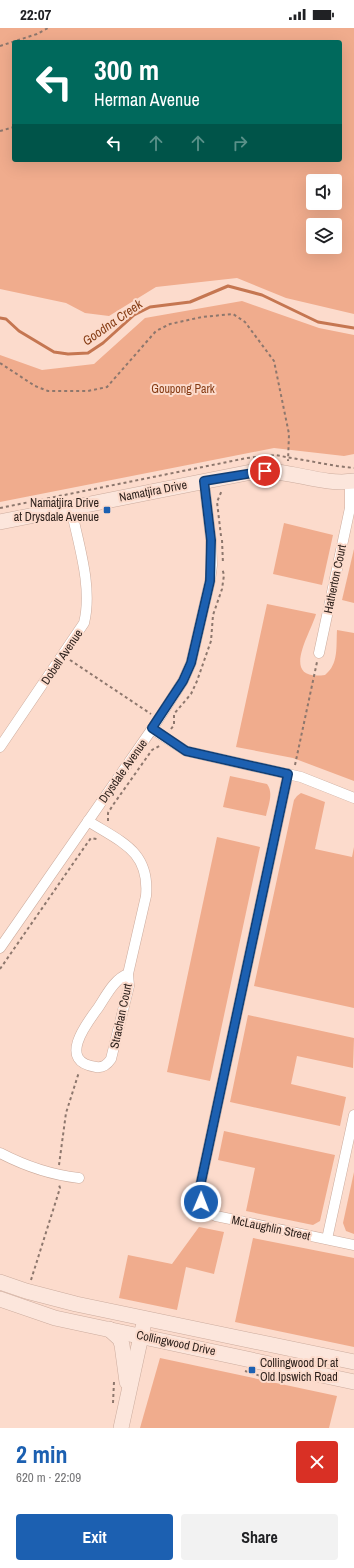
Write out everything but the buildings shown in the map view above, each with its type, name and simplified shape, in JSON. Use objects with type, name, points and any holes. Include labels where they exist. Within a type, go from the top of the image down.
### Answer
[{"type":"main road","name":"Namatjira Drive","points":[[0,522],[71,508],[205,487],[256,471],[286,473],[330,481],[352,482]]},
{"type":"main road","name":"Collingwood Drive","points":[[0,1282],[54,1298],[354,1362]]},
{"type":"main road","name":"Collingwood Drive","points":[[0,1299],[55,1318],[354,1382]]},
{"type":"main road","points":[[121,1428],[145,1318]]},
{"type":"main road","points":[[109,1329],[120,1340],[122,1345],[129,1392]]},
{"type":"street","name":"Hatherton Court","points":[[319,653],[350,508],[352,482]]},
{"type":"street","name":"Drysdale Avenue","points":[[0,948],[183,681],[191,663],[209,587],[212,565],[205,487]]},
{"type":"street","name":"Dobell Avenue","points":[[0,747],[81,628],[87,610],[87,589],[71,508]]},
{"type":"street","points":[[152,728],[186,751],[288,774],[314,782],[354,798]]},
{"type":"street","name":"McLaughlin Street","points":[[288,774],[199,1197],[206,1211],[216,1216],[354,1245]]},
{"type":"street","name":"Strachan Court","points":[[88,821],[129,848],[142,863],[146,871],[148,883],[128,974],[128,986],[111,1059],[108,1064],[99,1068],[82,1063],[77,1057],[76,1052],[80,1035],[118,980],[128,974]]},
{"type":"street","points":[[327,1239],[354,1115]]},
{"type":"street","points":[[0,1153],[20,1163],[57,1176],[79,1178]]},
{"type":"path","points":[[18,40],[37,34],[48,28]]},
{"type":"path","points":[[0,46],[12,42]]},
{"type":"path","points":[[0,131],[12,128]]},
{"type":"path","points":[[0,363],[34,386],[48,391],[88,391],[107,387],[156,331],[170,324],[202,317],[233,314],[245,322],[274,361],[288,434],[286,473]]},
{"type":"path","points":[[205,487],[229,489]]},
{"type":"path","points":[[288,774],[295,767],[319,653]]},
{"type":"path","points":[[63,655],[158,719]]},
{"type":"path","points":[[113,1406],[114,1380]]},
{"type":"green space","points":[[0,28],[354,28],[354,314],[286,298],[237,278],[156,287],[109,316],[85,313],[66,303],[0,289]]},
{"type":"green space","name":"Goupong Park","points":[[242,301],[319,328],[354,335],[354,454],[344,456],[274,448],[0,502],[0,355],[42,370],[94,364],[145,318]]},
{"type":"green space","points":[[284,523],[333,535],[322,585],[273,574]]},
{"type":"green space","points":[[354,549],[354,603],[342,600]]},
{"type":"green space","points":[[267,604],[316,614],[304,644],[300,664],[303,671],[311,675],[325,675],[333,666],[336,654],[337,630],[354,633],[354,781],[293,758],[236,747]]},
{"type":"green space","points":[[230,776],[267,784],[270,795],[266,816],[223,807]]},
{"type":"green space","points":[[301,793],[325,802],[315,849],[352,857],[354,847],[354,1008],[254,986],[294,800]]},
{"type":"green space","points":[[217,837],[260,847],[210,1081],[167,1072]]},
{"type":"green space","points":[[248,1015],[354,1038],[353,1068],[297,1056],[291,1084],[346,1097],[340,1126],[230,1102]]},
{"type":"green space","points":[[224,1131],[335,1155],[320,1221],[313,1225],[246,1211],[255,1168],[218,1160]]},
{"type":"green space","points":[[354,1172],[354,1234],[346,1231],[343,1223]]},
{"type":"green space","points":[[199,1227],[224,1232],[214,1274],[186,1267],[177,1310],[119,1298],[128,1255],[172,1264]]},
{"type":"green space","points":[[253,1238],[354,1258],[354,1347],[235,1322]]},
{"type":"green space","points":[[160,1358],[337,1396],[329,1428],[140,1428]]},
{"type":"waterway","name":"Goodna Creek","points":[[0,318],[6,319],[19,331],[54,352],[68,354],[88,353],[103,343],[134,315],[150,307],[190,302],[228,286],[262,295],[318,322],[354,328]]},
{"type":"place","name":"Namatjira Drive at Drysdale Avenue","points":[[107,510]]},
{"type":"place","name":"Collingwood Dr at Old Ipswich Road","points":[[252,1370]]},
{"type":"route","points":[[201,1202],[199,1197],[200,1187],[288,774],[186,751],[152,728],[183,681],[191,663],[210,581],[212,565],[211,540],[204,481],[256,471],[265,471]]}]
